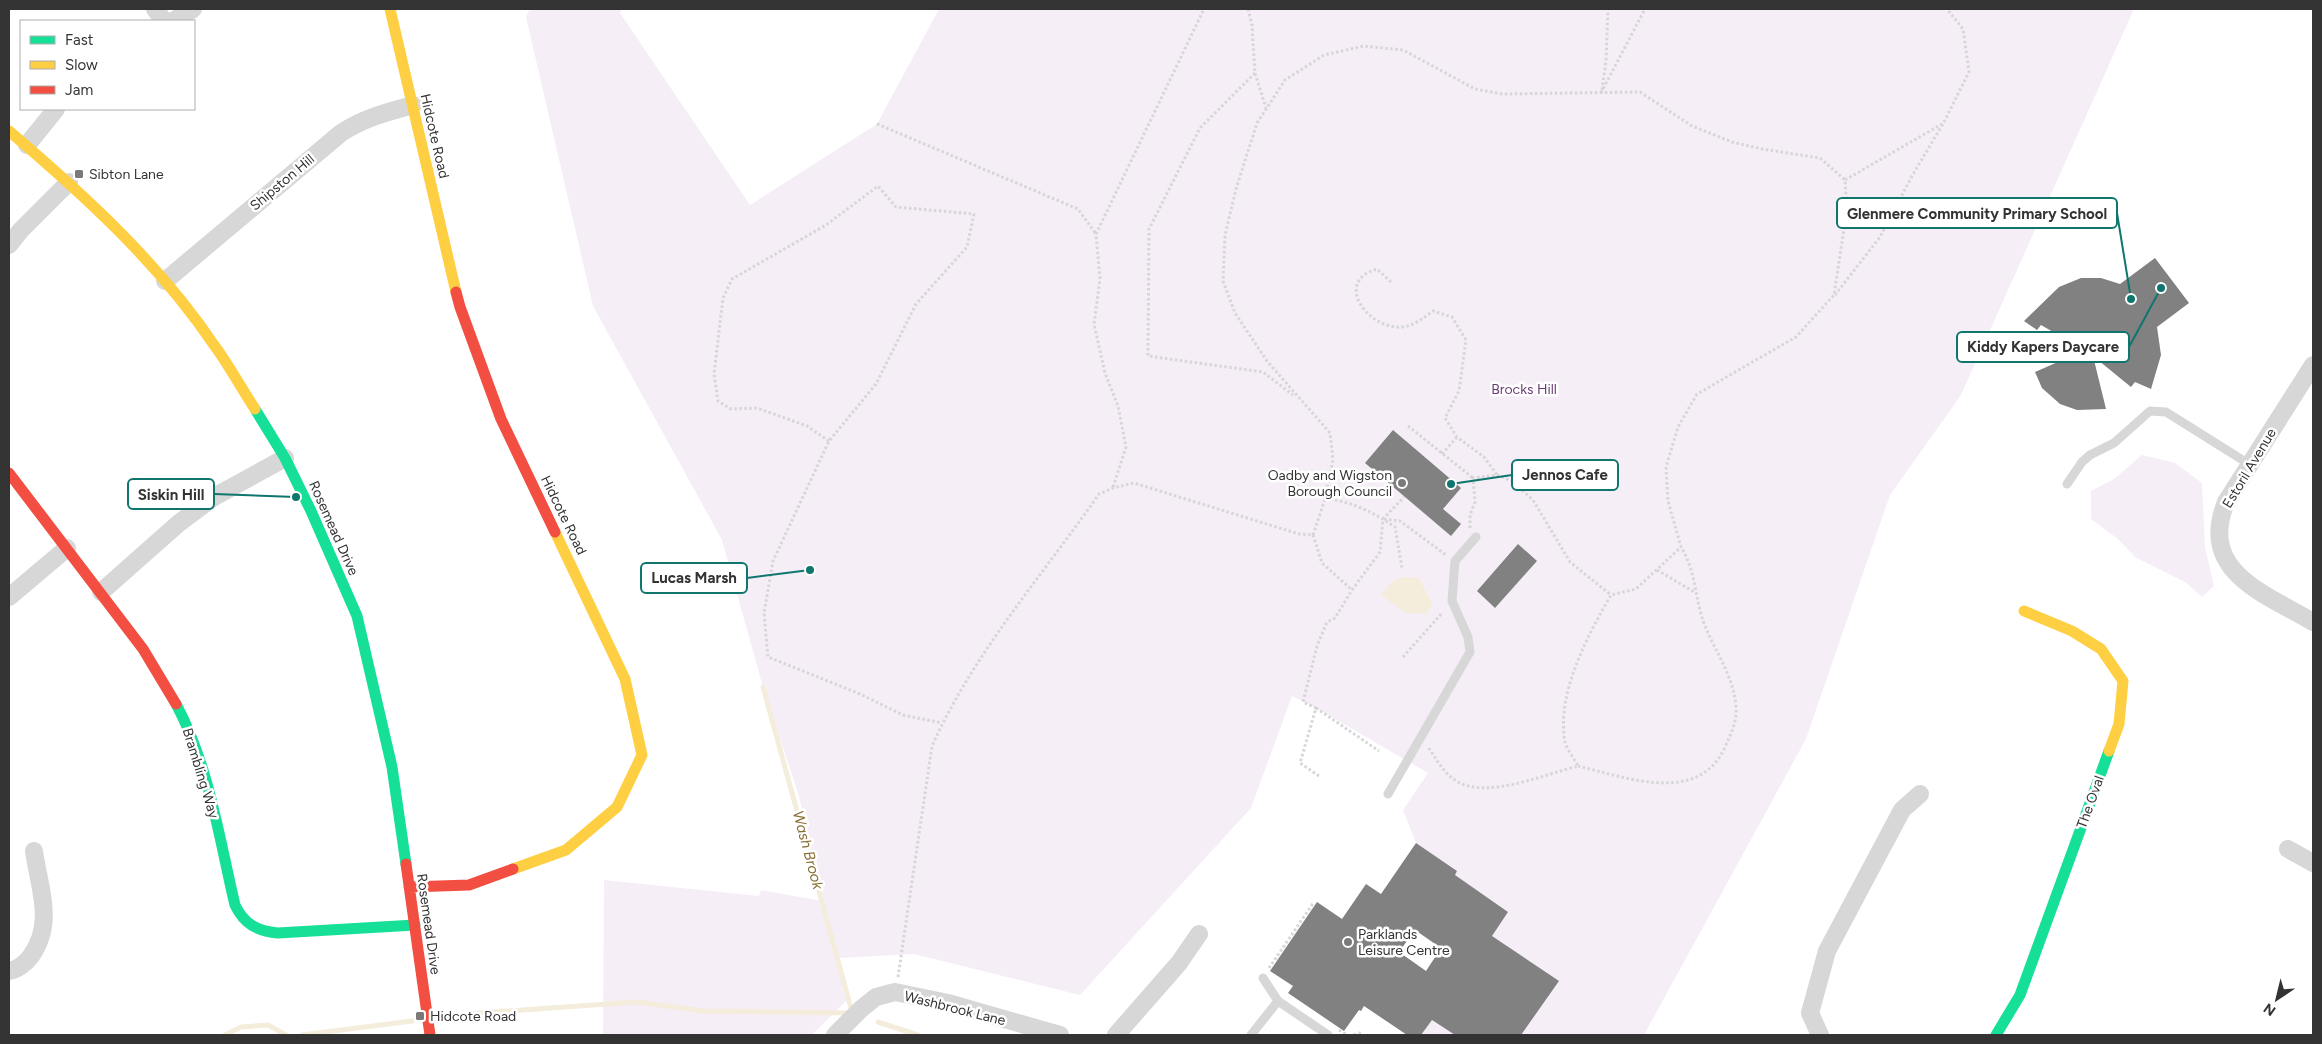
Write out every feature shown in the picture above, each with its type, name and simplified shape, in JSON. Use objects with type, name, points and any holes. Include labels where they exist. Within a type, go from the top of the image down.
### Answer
[{"type":"street","points":[[155,9],[163,20]]},
{"type":"street","points":[[175,20],[192,9]]},
{"type":"street","name":"Hidcote Road","points":[[390,9],[460,306],[501,419],[626,679],[642,755],[617,807],[566,850],[469,886],[409,887]]},
{"type":"street","name":"Shipston Hill","points":[[165,281],[341,133],[358,122],[413,105]]},
{"type":"street","points":[[27,145],[55,110]]},
{"type":"street","name":"Rosemead Drive","points":[[9,131],[69,182],[122,233],[165,281],[214,344],[285,458],[358,616],[392,767],[430,1035]]},
{"type":"street","points":[[9,245],[21,230],[69,182]]},
{"type":"street","name":"Estoril Avenue","points":[[2313,366],[2226,502],[2219,520],[2218,539],[2224,557],[2234,572],[2313,622]]},
{"type":"street","points":[[101,592],[178,523],[214,497],[285,458]]},
{"type":"street","name":"Brambling Way","points":[[9,473],[143,649],[190,730],[201,764],[235,905],[240,918],[249,927],[263,933],[415,926]]},
{"type":"street","points":[[9,597],[67,548]]},
{"type":"street","name":"The Oval","points":[[1996,1035],[2020,995],[2118,724],[2123,681],[2101,649],[2072,631],[2024,611]]},
{"type":"street","points":[[1820,1035],[1810,1012],[1827,951],[1902,810],[1920,794]]},
{"type":"street","points":[[2288,849],[2313,863]]},
{"type":"street","points":[[9,971],[27,961],[38,945],[43,931],[46,915],[34,851]]},
{"type":"street","points":[[1116,1035],[1179,963],[1199,934]]},
{"type":"street","name":"Washbrook Lane","points":[[835,1035],[876,997],[895,992],[948,1003],[1060,1035]]},
{"type":"lane","points":[[2067,484],[2082,462],[2090,455],[2114,443],[2130,430],[2136,421],[2150,411],[2166,412],[2249,464]]},
{"type":"lane","points":[[1388,794],[1470,652],[1468,637],[1452,602],[1455,561],[1476,537]]},
{"type":"lane","points":[[1263,978],[1278,1002],[1328,1035]]},
{"type":"lane","points":[[1251,1035],[1278,1002]]},
{"type":"path","points":[[1096,234],[1204,9]]},
{"type":"path","points":[[1248,9],[1252,25],[1255,73],[1266,109]]},
{"type":"path","points":[[1601,93],[1606,61],[1608,9]]},
{"type":"path","points":[[1601,93],[1645,9]]},
{"type":"path","points":[[1421,736],[1444,771],[1460,783],[1490,789],[1578,766],[1631,780],[1661,783],[1687,781],[1706,772],[1722,754],[1735,726],[1736,707],[1728,672],[1704,625],[1690,562],[1681,546],[1668,501],[1666,467],[1678,427],[1696,394],[1796,337],[1834,295],[1880,237],[1912,176],[1944,122],[1969,72],[1963,28],[1947,9]]},
{"type":"path","points":[[1352,590],[1322,563],[1313,535],[1325,499],[1333,460],[1330,433],[1267,361],[1235,313],[1223,281],[1226,235],[1236,190],[1257,123],[1285,80],[1324,55],[1364,46],[1403,50],[1475,89],[1502,94],[1640,92],[1692,126],[1732,142],[1762,149],[1820,158],[1845,180],[1847,209],[1834,295]]},
{"type":"path","points":[[1255,73],[1200,128],[1149,228],[1148,356],[1263,372],[1301,402]]},
{"type":"path","points":[[1845,180],[1944,122]]},
{"type":"path","points":[[877,124],[1078,209],[1096,234],[1100,279],[1094,324],[1105,373],[1118,406],[1126,447],[1113,488]]},
{"type":"path","points":[[829,441],[807,426],[758,408],[731,410],[718,401],[714,374],[723,298],[732,279],[826,225],[878,186],[896,207],[974,214],[967,248],[916,304],[876,384],[829,441],[773,561],[764,613],[768,657],[860,694],[903,715],[942,723]]},
{"type":"path","points":[[1391,282],[1377,269],[1367,272],[1356,285],[1356,300],[1370,317],[1387,326],[1402,327],[1418,322],[1432,311],[1452,317],[1466,340],[1459,391],[1445,418],[1457,437],[1484,456],[1497,475]]},
{"type":"path","points":[[1408,426],[1473,478],[1497,475],[1512,481],[1533,500],[1570,562],[1611,595]]},
{"type":"path","points":[[1442,454],[1457,437]]},
{"type":"path","points":[[1473,478],[1475,502],[1470,515],[1470,531],[1476,537]]},
{"type":"path","points":[[895,992],[932,746],[948,711],[1014,610],[1099,494],[1113,488],[1134,483],[1299,534],[1313,535]]},
{"type":"path","points":[[1380,751],[1316,708],[1303,702],[1317,646],[1327,622],[1335,618],[1352,590],[1380,552],[1383,519],[1404,497]]},
{"type":"path","points":[[1325,499],[1340,500],[1383,519],[1395,527],[1402,568]]},
{"type":"path","points":[[1383,519],[1400,521],[1455,561]]},
{"type":"path","points":[[1578,766],[1565,743],[1564,708],[1590,631],[1611,595],[1636,589],[1681,546]]},
{"type":"path","points":[[1657,570],[1696,593]]},
{"type":"path","points":[[1404,657],[1452,602]]},
{"type":"path","points":[[1316,708],[1300,764],[1319,776]]},
{"type":"path","points":[[1263,978],[1314,902]]},
{"type":"path","points":[[1354,1035],[1359,1033],[1362,1035]]},
{"type":"green space","name":"Brocks Hill","points":[[530,9],[622,9],[620,13],[750,205],[877,124],[939,9],[2134,9],[1961,395],[1890,495],[1806,739],[1644,1035],[1521,1035],[1558,981],[1492,936],[1508,912],[1455,875],[1457,871],[1416,843],[1403,810],[1428,773],[1292,696],[1251,808],[1080,995],[914,954],[838,958],[847,1000],[812,1035],[603,1035],[604,880],[759,896],[761,890],[822,901],[799,796],[763,687],[722,540],[593,306],[526,17]]},
{"type":"green space","points":[[2142,455],[2175,463],[2202,483],[2205,547],[2214,586],[2202,597],[2185,582],[2135,557],[2118,539],[2091,519],[2091,491],[2114,479]]},
{"type":"green space","points":[[1432,1020],[1455,1035],[1421,1035]]},
{"type":"shaded area","points":[[1404,577],[1419,578],[1432,604],[1426,614],[1406,613],[1381,595],[1393,581]]},
{"type":"building","points":[[2155,258],[2189,303],[2157,327],[2161,355],[2151,389],[2135,382],[2131,387],[2093,356],[2106,409],[2077,410],[2060,404],[2042,388],[2035,372],[2067,358],[2067,340],[2041,325],[2037,330],[2024,321],[2059,287],[2081,278],[2101,278],[2120,284]]},
{"type":"building","points":[[1393,430],[1461,488],[1443,509],[1461,524],[1451,536],[1365,463]]},
{"type":"building","points":[[1518,544],[1537,561],[1495,608],[1477,591]]},
{"type":"building","name":"Parklands Leisure Centre","points":[[1416,843],[1457,871],[1455,875],[1508,912],[1492,936],[1559,981],[1521,1035],[1455,1035],[1432,1020],[1421,1035],[1407,1035],[1364,1006],[1344,1031],[1288,993],[1293,986],[1270,971],[1317,902],[1342,919],[1366,884],[1381,894]],"holes":[[[1415,930],[1441,948],[1426,971],[1399,952]]]},
{"type":"waterway","name":"Wash Brook","points":[[763,687],[852,1012]]},
{"type":"waterway","points":[[440,1018],[479,1013],[637,1002],[704,1011],[851,1013]]},
{"type":"waterway","name":"Wash Brook","points":[[302,1035],[412,1021]]},
{"type":"waterway","name":"Wash Brook","points":[[878,1022],[918,1035]]},
{"type":"waterway","name":"Wash Brook","points":[[225,1035],[241,1027],[268,1025],[286,1035]]},
{"type":"traffic: fast","points":[[255,409],[285,458],[311,511],[357,616],[392,767],[406,864]]},
{"type":"traffic: fast","points":[[176,704],[197,752],[205,777],[235,905],[247,922],[258,928],[278,933],[415,925]]},
{"type":"traffic: fast","points":[[1996,1035],[2020,995],[2109,751]]},
{"type":"traffic: slow","points":[[390,9],[456,292]]},
{"type":"traffic: slow","points":[[9,131],[119,231],[169,286],[225,360],[255,409]]},
{"type":"traffic: slow","points":[[513,869],[566,850],[617,807],[642,755],[625,679],[555,532]]},
{"type":"traffic: slow","points":[[2024,611],[2072,631],[2101,649],[2123,681],[2119,724],[2109,751]]},
{"type":"traffic: jam","points":[[456,292],[501,419],[555,532]]},
{"type":"traffic: jam","points":[[9,473],[143,649],[176,704]]},
{"type":"traffic: jam","points":[[406,864],[430,1035]]},
{"type":"traffic: jam","points":[[409,887],[469,885],[513,869]]},
{"type":"place","name":"Sibton Lane","points":[[79,174]]},
{"type":"place","name":"Kiddy Kapers Daycare","points":[[2161,288]]},
{"type":"place","name":"Glenmere Community Primary School","points":[[2131,299]]},
{"type":"place","name":"Oadby and Wigston Borough Council","points":[[1402,483]]},
{"type":"place","name":"Jennos Cafe","points":[[1451,484]]},
{"type":"place","name":"Siskin Hill","points":[[296,497]]},
{"type":"place","name":"Lucas Marsh","points":[[810,570]]},
{"type":"place","name":"Parklands Leisure Centre","points":[[1348,942]]},
{"type":"place","name":"Hidcote Road","points":[[420,1016]]}]
